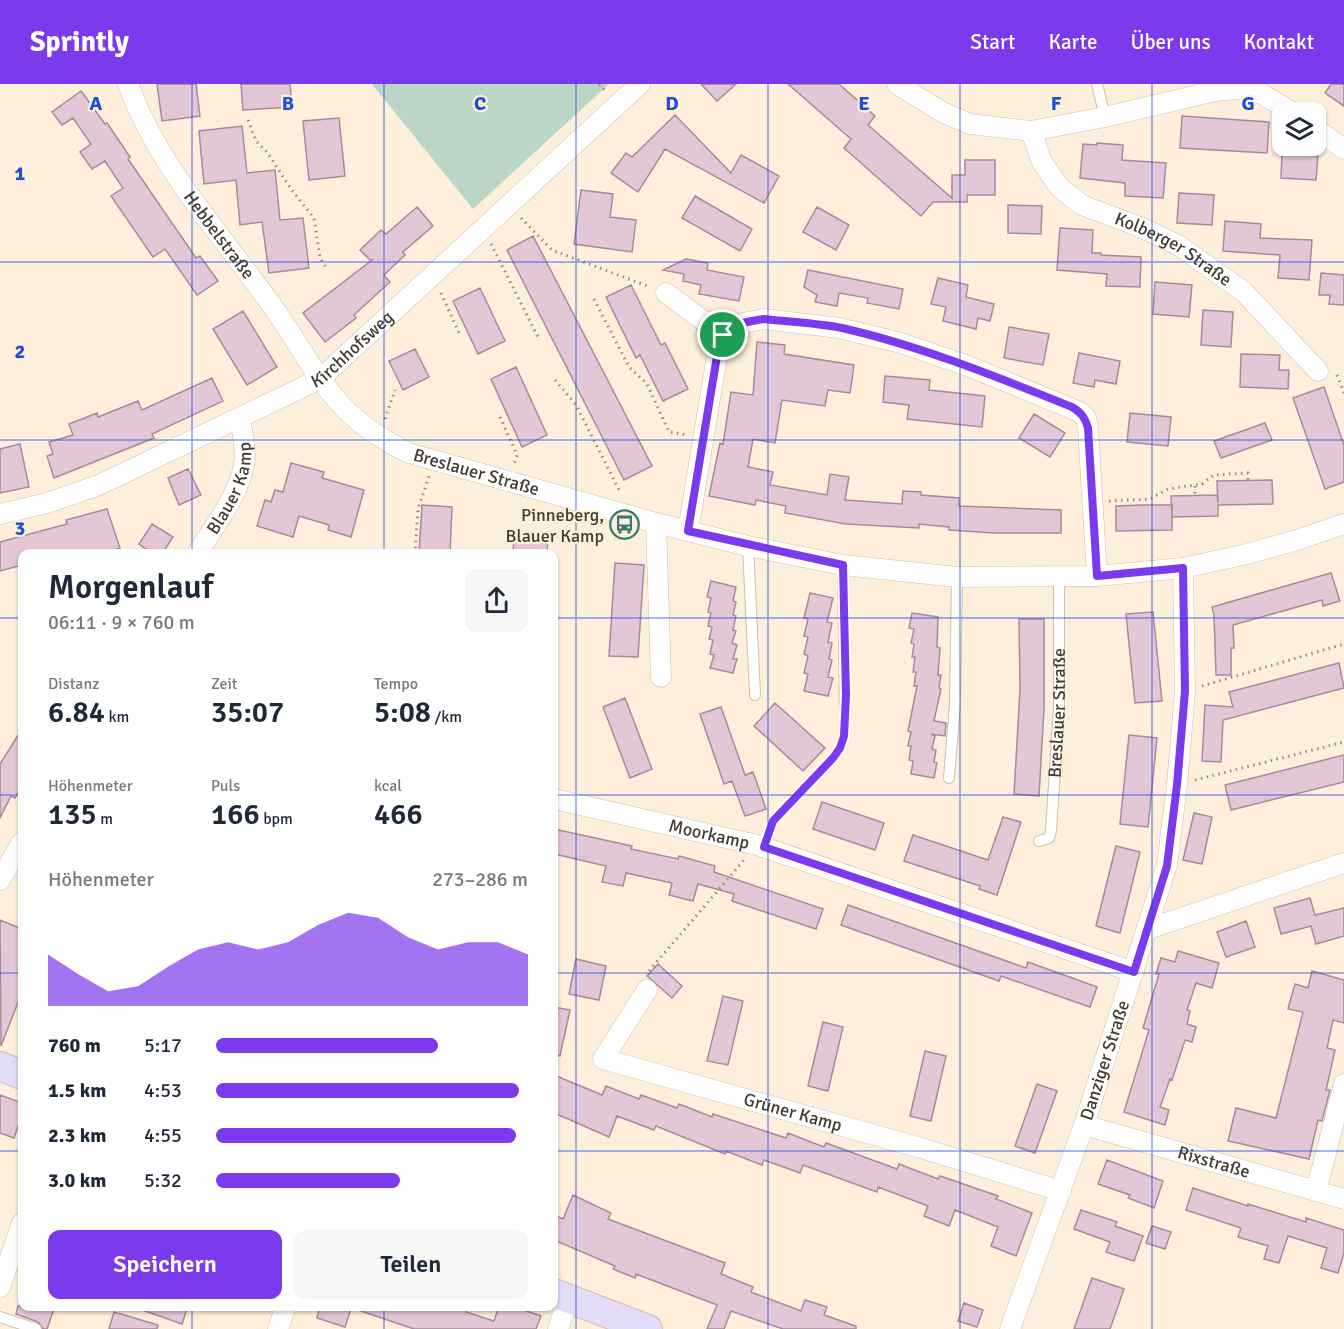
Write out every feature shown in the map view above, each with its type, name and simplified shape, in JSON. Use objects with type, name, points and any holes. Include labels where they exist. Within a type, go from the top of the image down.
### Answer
[{"type":"street","name":"Hebbelstraße","points":[[128,84],[137,108],[170,166],[195,204],[277,313],[320,379]]},
{"type":"street","name":"Kirchhofsweg","points":[[0,514],[47,503],[99,485],[320,379],[640,84]]},
{"type":"street","points":[[897,84],[942,112],[970,124],[1031,131],[1105,117],[1205,93],[1237,89],[1262,94],[1275,102]]},
{"type":"street","name":"Kolberger Straße","points":[[1031,131],[1042,162],[1060,188],[1082,205],[1140,227],[1178,245],[1197,258],[1244,292],[1317,371]]},
{"type":"street","points":[[1326,136],[1344,149]]},
{"type":"street","points":[[666,293],[723,335]]},
{"type":"street","points":[[688,531],[718,350],[723,335],[738,324],[764,319],[840,328],[901,343],[945,358],[1080,412],[1086,418],[1088,428],[1097,576]]},
{"type":"street","name":"Breslauer Straße","points":[[320,379],[349,412],[378,438],[409,453],[656,523],[748,546],[843,565],[957,577],[1097,576],[1183,568],[1247,554],[1344,524]]},
{"type":"street","name":"Blauer Kamp","points":[[200,549],[239,482],[244,465],[245,449],[240,418]]},
{"type":"street","points":[[656,523],[661,677]]},
{"type":"street","name":"Danziger Straße","points":[[1010,1329],[1084,1125],[1167,866],[1185,691],[1183,568]]},
{"type":"street","name":"Moorkamp","points":[[558,800],[760,846],[1134,972]]},
{"type":"street","points":[[0,880],[18,849]]},
{"type":"street","points":[[1148,928],[1344,863]]},
{"type":"street","name":"Grüner Kamp","points":[[647,990],[603,1059],[921,1148],[1061,1191]]},
{"type":"street","points":[[0,1066],[18,1073]]},
{"type":"street","points":[[1316,1191],[1344,1084]]},
{"type":"street","name":"Rixstraße","points":[[1084,1125],[1344,1199]]},
{"type":"street","points":[[0,1287],[18,1235]]},
{"type":"street","points":[[558,1329],[561,1296],[648,1329]]},
{"type":"street","points":[[278,1329],[284,1311]]},
{"type":"lane","points":[[1097,84],[1105,117]]},
{"type":"lane","points":[[748,546],[755,695]]},
{"type":"lane","points":[[843,565],[845,720]]},
{"type":"lane","name":"Breslauer Straße","points":[[1039,841],[1049,838],[1051,831],[1059,707],[1059,576]]},
{"type":"lane","points":[[949,778],[955,704],[957,577]]},
{"type":"lane","points":[[0,1317],[36,1329]]},
{"type":"path","points":[[248,120],[256,141],[267,152],[291,189],[314,218],[320,258],[328,270]]},
{"type":"path","points":[[510,206],[552,250],[666,293]]},
{"type":"path","points":[[484,229],[539,339]]},
{"type":"path","points":[[433,275],[460,335]]},
{"type":"path","points":[[594,298],[629,367],[647,384],[669,432],[703,438]]},
{"type":"path","points":[[555,380],[576,405],[619,490],[614,511]]},
{"type":"path","points":[[378,438],[394,390]]},
{"type":"path","points":[[500,417],[517,455],[510,482]]},
{"type":"path","points":[[415,549],[418,509],[433,461]]},
{"type":"path","points":[[1093,501],[1150,500],[1168,489],[1195,486],[1220,474],[1248,473],[1248,480]]},
{"type":"path","points":[[1195,486],[1195,495]]},
{"type":"path","points":[[1142,500],[1143,505]]},
{"type":"path","points":[[1185,691],[1344,644]]},
{"type":"path","points":[[660,958],[760,846],[773,821],[833,758],[844,736],[845,720]]},
{"type":"path","points":[[1177,785],[1344,742]]},
{"type":"green space","points":[[372,84],[609,84],[473,209]]},
{"type":"building","points":[[157,84],[196,84],[200,116],[162,121]]},
{"type":"building","points":[[241,84],[290,84],[292,107],[243,110]]},
{"type":"building","points":[[701,84],[736,84],[717,101]]},
{"type":"building","points":[[788,84],[839,84],[875,116],[868,125],[952,198],[952,175],[965,175],[965,160],[995,160],[995,195],[967,195],[967,202],[933,202],[921,216],[844,148],[851,139]]},
{"type":"building","points":[[1331,84],[1344,84],[1344,106],[1325,93]]},
{"type":"building","points":[[81,91],[105,124],[107,123],[130,157],[128,159],[196,258],[200,256],[218,281],[197,295],[165,249],[153,257],[111,196],[123,188],[105,161],[92,169],[80,152],[91,144],[73,118],[62,125],[52,112]]},
{"type":"building","points":[[675,115],[731,173],[741,155],[779,176],[764,203],[665,149],[638,192],[611,173],[626,153],[632,157]]},
{"type":"building","points":[[1182,116],[1269,122],[1267,153],[1180,148]]},
{"type":"building","points":[[339,118],[345,176],[309,180],[303,121]]},
{"type":"building","points":[[242,126],[247,173],[275,170],[280,220],[303,218],[309,268],[269,273],[262,222],[240,225],[236,180],[204,184],[199,131]]},
{"type":"building","points":[[1097,143],[1123,145],[1122,160],[1166,163],[1163,198],[1125,196],[1125,183],[1080,178],[1083,144],[1097,145]]},
{"type":"building","points":[[1282,156],[1318,156],[1316,180],[1281,178]]},
{"type":"building","points":[[581,190],[613,194],[610,217],[636,220],[632,252],[574,244]]},
{"type":"building","points":[[1179,193],[1214,195],[1212,225],[1177,223]]},
{"type":"building","points":[[695,196],[752,229],[740,251],[682,218]]},
{"type":"building","points":[[1008,205],[1042,206],[1041,234],[1008,233]]},
{"type":"building","points":[[417,207],[433,226],[403,252],[405,255],[384,275],[390,282],[354,315],[356,318],[325,342],[303,313],[372,260],[360,250],[381,230],[386,234]]},
{"type":"building","points":[[817,207],[849,225],[836,250],[803,232]]},
{"type":"building","points":[[1225,221],[1261,224],[1260,238],[1312,240],[1309,280],[1278,278],[1280,255],[1223,251]]},
{"type":"building","points":[[1060,228],[1093,230],[1092,253],[1141,257],[1140,287],[1106,286],[1107,274],[1057,270]]},
{"type":"building","points":[[533,236],[652,466],[624,480],[507,250]]},
{"type":"building","points":[[686,259],[708,263],[707,270],[744,277],[739,301],[699,294],[701,285],[683,281],[684,274],[663,270]]},
{"type":"building","points":[[808,270],[903,289],[899,309],[867,303],[868,298],[839,293],[837,306],[815,302],[817,295],[804,287]]},
{"type":"building","points":[[1321,273],[1344,275],[1344,305],[1329,304],[1330,295],[1319,295]]},
{"type":"building","points":[[938,278],[968,285],[966,297],[994,304],[990,321],[978,318],[976,329],[943,321],[946,307],[931,304]]},
{"type":"building","points":[[1155,282],[1192,285],[1189,317],[1153,314]]},
{"type":"building","points":[[631,285],[661,345],[665,343],[688,389],[663,401],[640,355],[636,358],[606,297]]},
{"type":"building","points":[[480,288],[505,341],[478,354],[453,301]]},
{"type":"building","points":[[1203,310],[1233,312],[1231,347],[1201,345]]},
{"type":"building","points":[[243,311],[277,367],[247,385],[213,329]]},
{"type":"building","points":[[1009,327],[1049,334],[1043,365],[1004,358]]},
{"type":"building","points":[[757,342],[785,345],[784,354],[854,365],[850,393],[828,390],[825,406],[782,400],[775,443],[753,439],[748,467],[773,472],[770,485],[827,495],[830,474],[849,477],[845,500],[902,504],[903,491],[959,498],[959,506],[1061,510],[1061,533],[994,533],[949,530],[949,527],[919,524],[919,528],[846,524],[785,513],[786,506],[756,500],[755,505],[709,496],[720,443],[723,444],[731,392],[753,395]]},
{"type":"building","points":[[415,349],[429,377],[403,390],[389,361]]},
{"type":"building","points":[[1079,353],[1120,361],[1116,384],[1095,380],[1094,387],[1073,383]]},
{"type":"building","points":[[1241,354],[1280,355],[1279,370],[1289,370],[1288,389],[1240,387]]},
{"type":"building","points":[[516,367],[547,435],[522,447],[491,379]]},
{"type":"building","points":[[885,376],[930,380],[929,390],[985,396],[982,427],[907,419],[909,405],[883,402]]},
{"type":"building","points":[[212,378],[223,401],[152,434],[154,438],[54,478],[47,456],[53,454],[49,442],[73,435],[69,424],[97,413],[98,417],[138,401],[142,410]]},
{"type":"building","points":[[1324,387],[1344,445],[1344,482],[1325,489],[1293,398]]},
{"type":"building","points":[[1130,413],[1171,417],[1168,446],[1127,442]]},
{"type":"building","points":[[1034,414],[1065,433],[1050,457],[1019,438]]},
{"type":"building","points":[[1265,423],[1272,440],[1221,458],[1214,441]]},
{"type":"building","points":[[20,444],[29,487],[0,493],[0,449]]},
{"type":"building","points":[[291,463],[324,472],[322,478],[364,490],[351,537],[328,530],[329,525],[299,516],[293,537],[257,526],[265,500],[271,502],[275,490],[283,492]]},
{"type":"building","points":[[188,469],[201,495],[179,505],[168,478]]},
{"type":"building","points":[[1272,480],[1273,504],[1218,505],[1218,516],[1172,517],[1171,496],[1217,495],[1218,503],[1217,481]]},
{"type":"building","points":[[422,505],[452,507],[450,549],[419,549]]},
{"type":"building","points":[[1172,505],[1172,530],[1116,531],[1116,506]]},
{"type":"building","points":[[107,509],[120,548],[18,549],[18,566],[0,571],[0,542],[67,524],[66,520]]},
{"type":"building","points":[[152,524],[173,537],[165,549],[146,549],[139,544]]},
{"type":"building","points":[[514,536],[548,537],[547,549],[513,549]]},
{"type":"building","points":[[615,563],[644,565],[638,657],[609,656]]},
{"type":"building","points":[[1331,573],[1340,601],[1323,606],[1322,600],[1233,625],[1234,648],[1231,648],[1231,675],[1216,675],[1212,607]]},
{"type":"building","points":[[711,581],[736,587],[733,615],[736,616],[733,630],[736,631],[732,643],[737,645],[733,659],[737,659],[733,673],[710,668],[714,655],[710,654],[713,640],[709,639],[712,627],[708,626],[711,598],[707,597]]},
{"type":"building","points":[[810,593],[833,598],[827,622],[832,623],[828,642],[832,643],[829,659],[832,660],[828,677],[833,678],[828,696],[804,691],[808,674],[804,673],[808,656],[804,654],[808,637],[804,636],[808,619],[804,618]]},
{"type":"building","points":[[1153,612],[1162,701],[1135,703],[1126,614]]},
{"type":"building","points":[[912,613],[938,617],[937,647],[940,648],[938,675],[941,675],[939,688],[941,689],[934,721],[946,723],[945,736],[931,734],[935,736],[932,749],[936,750],[934,762],[937,763],[934,778],[911,774],[913,761],[909,760],[911,746],[908,746],[911,732],[908,731],[917,686],[914,686],[915,657],[912,657],[914,644],[911,643],[914,629],[909,628]]},
{"type":"building","points":[[1019,619],[1044,619],[1044,708],[1039,796],[1014,794],[1020,690]]},
{"type":"building","points":[[1339,663],[1344,688],[1223,720],[1221,762],[1202,761],[1205,705],[1233,707],[1229,692]]},
{"type":"building","points":[[625,698],[652,769],[630,778],[603,707]]},
{"type":"building","points":[[775,703],[825,748],[803,771],[754,726]]},
{"type":"building","points":[[721,707],[745,775],[753,772],[766,809],[745,816],[732,781],[724,784],[700,714]]},
{"type":"building","points":[[18,735],[18,792],[15,798],[11,796],[0,818],[0,764]]},
{"type":"building","points":[[1129,735],[1157,738],[1148,827],[1120,824]]},
{"type":"building","points":[[1344,755],[1344,782],[1231,810],[1225,785]]},
{"type":"building","points":[[822,802],[884,823],[875,850],[813,829]]},
{"type":"building","points":[[1194,813],[1212,817],[1202,864],[1183,860]]},
{"type":"building","points":[[1003,817],[1021,822],[997,895],[979,889],[980,886],[904,861],[913,835],[988,860]]},
{"type":"building","points":[[558,830],[632,846],[631,849],[678,859],[679,856],[715,866],[714,872],[823,909],[816,929],[732,901],[734,894],[698,884],[693,901],[669,895],[672,883],[626,873],[623,886],[602,882],[606,866],[558,855]]},
{"type":"building","points":[[1116,846],[1140,852],[1120,933],[1096,926]]},
{"type":"building","points":[[1310,898],[1315,915],[1344,908],[1344,936],[1316,944],[1311,926],[1281,934],[1274,908]]},
{"type":"building","points":[[848,905],[1026,968],[1028,962],[1097,987],[1090,1007],[1001,976],[999,981],[841,925]]},
{"type":"building","points":[[0,920],[18,927],[18,1002],[1,1046]]},
{"type":"building","points":[[1246,921],[1255,947],[1226,957],[1217,932]]},
{"type":"building","points":[[1178,951],[1219,963],[1212,988],[1196,983],[1187,1010],[1190,1011],[1187,1024],[1196,1027],[1192,1042],[1185,1040],[1172,1080],[1170,1079],[1160,1107],[1169,1110],[1165,1125],[1124,1112],[1149,1030],[1143,1028],[1159,974],[1156,974],[1161,958],[1175,962]]},
{"type":"building","points":[[576,959],[606,966],[599,1000],[569,994]]},
{"type":"building","points":[[658,964],[682,986],[672,998],[647,976]]},
{"type":"building","points":[[1312,971],[1344,980],[1344,1023],[1333,1020],[1327,1048],[1335,1050],[1326,1090],[1330,1090],[1322,1121],[1318,1120],[1309,1159],[1228,1141],[1236,1108],[1276,1118],[1303,1012],[1288,1009],[1295,984],[1308,988]]},
{"type":"building","points":[[723,996],[743,1001],[728,1065],[707,1061]]},
{"type":"building","points":[[558,1008],[570,1010],[560,1056],[558,1056]]},
{"type":"building","points":[[823,1022],[843,1027],[828,1091],[808,1086]]},
{"type":"building","points":[[925,1051],[946,1056],[931,1121],[910,1116]]},
{"type":"building","points":[[558,1077],[602,1095],[606,1086],[639,1099],[641,1095],[677,1108],[679,1104],[712,1117],[713,1114],[786,1138],[788,1133],[824,1147],[826,1143],[897,1169],[899,1164],[938,1179],[940,1176],[998,1196],[996,1199],[1032,1213],[1016,1256],[991,1246],[998,1227],[955,1210],[949,1226],[924,1216],[928,1206],[878,1187],[877,1192],[803,1165],[800,1173],[764,1160],[762,1165],[726,1151],[725,1154],[656,1126],[654,1130],[617,1116],[609,1137],[558,1115]]},
{"type":"building","points":[[1037,1084],[1057,1091],[1035,1153],[1015,1146]]},
{"type":"building","points":[[0,1095],[18,1102],[18,1126],[14,1138],[0,1133]]},
{"type":"building","points":[[1107,1160],[1163,1181],[1154,1208],[1128,1198],[1130,1195],[1098,1184]]},
{"type":"building","points":[[1193,1188],[1248,1206],[1248,1204],[1306,1222],[1306,1218],[1344,1230],[1344,1253],[1338,1273],[1321,1268],[1327,1248],[1288,1236],[1279,1263],[1264,1259],[1268,1246],[1238,1237],[1241,1228],[1186,1210]]},
{"type":"building","points":[[573,1195],[611,1213],[608,1219],[725,1263],[721,1274],[753,1287],[751,1292],[801,1311],[805,1300],[827,1307],[824,1315],[856,1326],[856,1329],[783,1329],[731,1311],[724,1329],[707,1329],[717,1305],[636,1274],[635,1278],[613,1269],[615,1266],[558,1242],[558,1217],[563,1219]]},
{"type":"building","points":[[1081,1210],[1117,1222],[1115,1226],[1143,1236],[1134,1261],[1106,1252],[1110,1242],[1074,1229]]},
{"type":"building","points":[[1152,1226],[1171,1232],[1165,1249],[1146,1243]]},
{"type":"building","points":[[1092,1278],[1124,1289],[1110,1329],[1074,1329]]},
{"type":"building","points":[[964,1303],[983,1310],[977,1327],[958,1321]]},
{"type":"building","points":[[18,1306],[18,1311],[53,1311],[47,1329],[43,1329],[38,1322],[16,1314]]},
{"type":"building","points":[[145,1311],[186,1311],[182,1324]]},
{"type":"building","points":[[319,1311],[350,1311],[345,1327],[317,1318]]},
{"type":"building","points":[[361,1311],[466,1311],[494,1321],[497,1311],[526,1311],[541,1316],[536,1329],[414,1329]]},
{"type":"building","points":[[114,1312],[158,1325],[157,1329],[109,1329]]},
{"type":"place","name":"Pinneberg, Blauer Kamp","points":[[625,525]]},
{"type":"route","points":[[764,319],[840,328],[901,343],[968,366],[1072,407],[1086,418],[1088,428],[1097,576],[1183,568],[1185,691],[1177,785],[1167,866],[1134,972],[764,847],[773,821],[833,758],[844,736],[846,695],[843,565],[688,531],[718,350],[723,335],[738,324],[764,319]]}]
